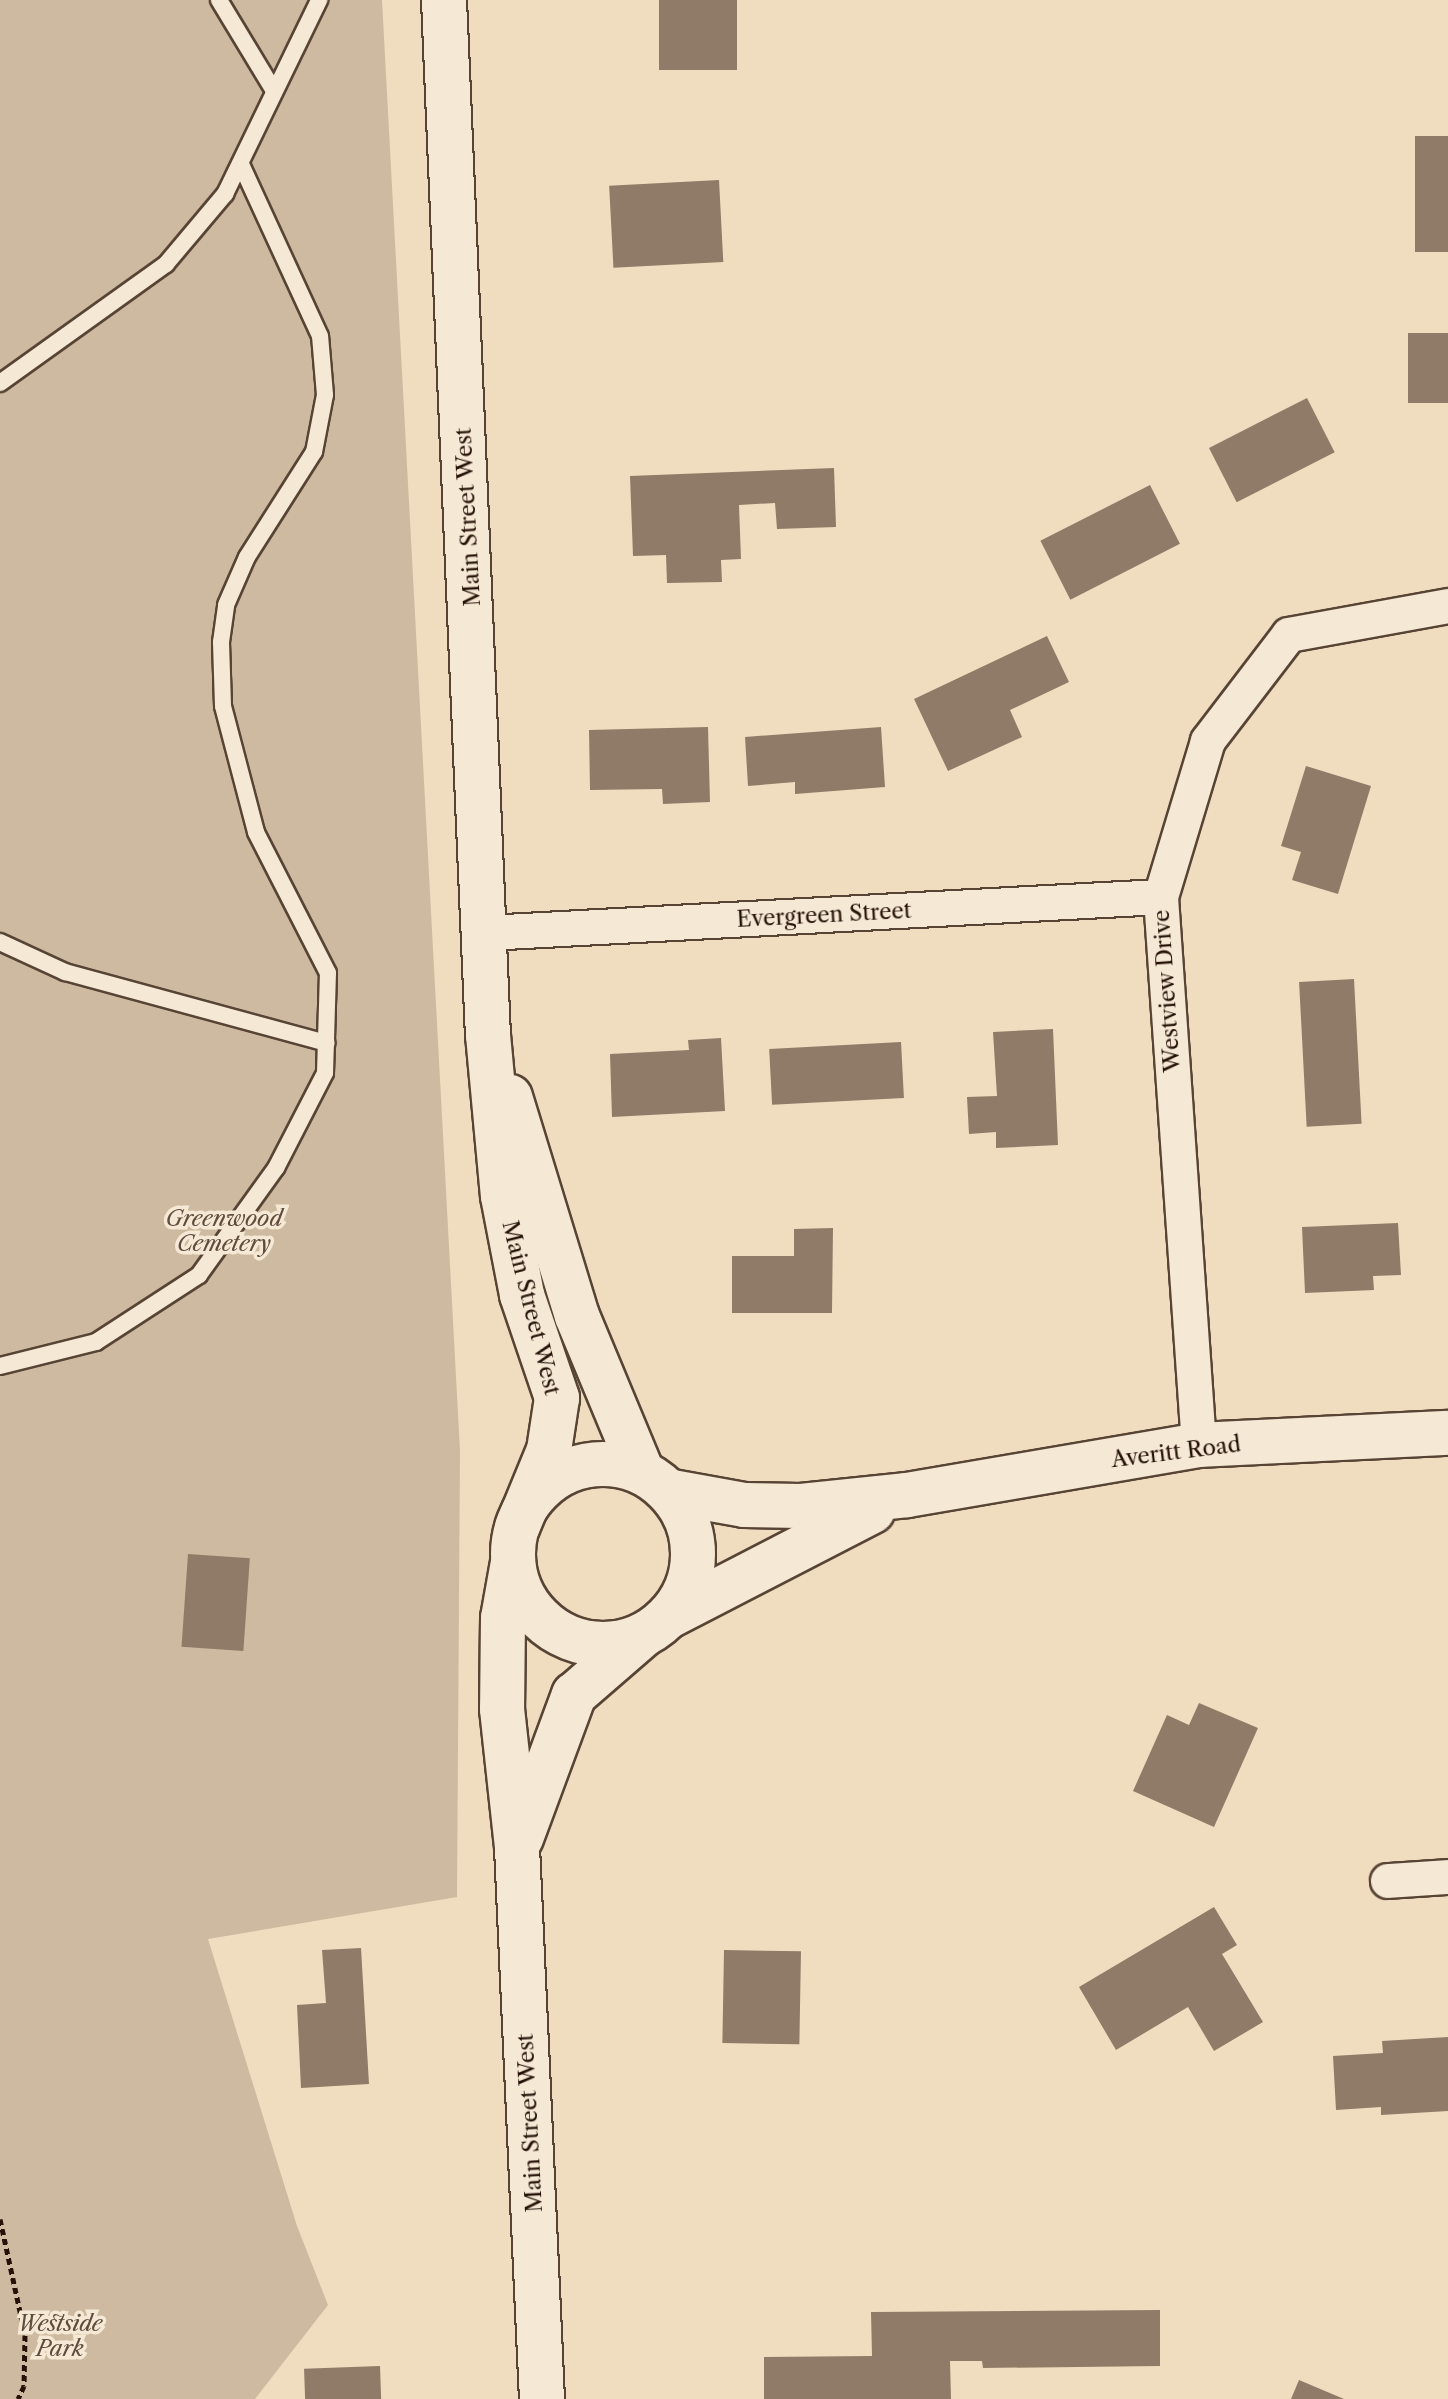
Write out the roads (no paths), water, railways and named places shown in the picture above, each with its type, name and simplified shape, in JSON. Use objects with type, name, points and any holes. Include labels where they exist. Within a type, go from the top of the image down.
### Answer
[{"type":"main road","name":"Main Street West","points":[[444,0],[487,933],[488,1035],[503,1196],[522,1295],[557,1398],[549,1450],[515,1545],[503,1618],[502,1709],[517,1847],[542,2399]]},
{"type":"main road","name":"Main Street West","points":[[488,1035],[535,1169],[577,1316],[657,1482],[691,1532],[693,1562],[685,1591],[656,1625],[574,1695],[517,1847]]},
{"type":"main road","name":"Averitt Road","points":[[515,1545],[529,1502],[550,1480],[576,1467],[605,1463],[657,1482],[744,1505],[907,1495],[1199,1445],[1448,1433]]},
{"type":"main road","name":"Averitt Road","points":[[656,1625],[824,1532],[907,1495]]},
{"type":"main road","points":[[515,1545],[519,1587],[535,1613],[558,1632],[601,1643],[656,1625]]},
{"type":"street","name":"Westview Drive","points":[[1199,1445],[1161,897],[1208,741],[1289,635],[1448,606]]},
{"type":"street","name":"Evergreen Street","points":[[487,933],[1161,897]]},
{"type":"street","points":[[1388,1881],[1448,1877]]},
{"type":"lane","points":[[219,0],[273,89]]},
{"type":"lane","points":[[0,383],[166,264],[225,194],[273,89],[319,0]]},
{"type":"lane","points":[[0,1366],[96,1342],[199,1275],[276,1168],[307,1114],[325,1073],[328,973],[256,832],[223,706],[221,642],[226,605],[247,557],[314,452],[325,395],[320,336],[241,164]]},
{"type":"lane","points":[[0,942],[65,972],[327,1043]]},
{"type":"park label","name":"Greenwood Cemetery","points":[[224,1230]]},
{"type":"park label","name":"Westside Park","points":[[60,2336]]}]
